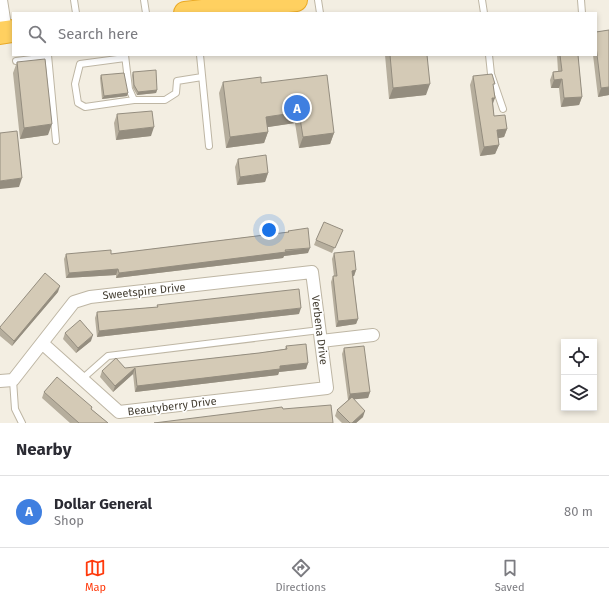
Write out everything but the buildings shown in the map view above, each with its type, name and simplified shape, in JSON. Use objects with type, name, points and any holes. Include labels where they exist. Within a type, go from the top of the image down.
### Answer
[{"type":"highway","points":[[196,12],[224,4],[289,0]]},
{"type":"street","points":[[1,0],[6,32]]},
{"type":"street","name":"Verbena Drive","points":[[312,272],[327,388]]},
{"type":"street","name":"Sweetspire Drive","points":[[13,380],[74,302],[90,297],[312,272]]},
{"type":"street","points":[[320,335],[373,335]]},
{"type":"street","name":"Beautyberry Drive","points":[[42,343],[119,412],[327,388]]},
{"type":"street","points":[[0,381],[13,380]]},
{"type":"lane","points":[[74,0],[76,12]]},
{"type":"lane","points":[[144,0],[146,12]]},
{"type":"lane","points":[[318,0],[320,12]]},
{"type":"lane","points":[[482,0],[484,12]]},
{"type":"lane","points":[[581,0],[582,12]]},
{"type":"lane","points":[[16,61],[48,56],[56,141]]},
{"type":"lane","points":[[200,56],[209,146]]},
{"type":"lane","points":[[489,56],[491,74],[503,109]]},
{"type":"lane","points":[[134,100],[129,89],[125,57],[80,64],[75,84],[78,103],[86,108],[134,100],[165,100],[176,93],[177,81],[202,77]]},
{"type":"lane","points":[[82,379],[108,356],[320,335]]},
{"type":"lane","points":[[13,380],[16,409],[22,423]]},
{"type":"place","name":"Dollar General","points":[[297,108]]}]
